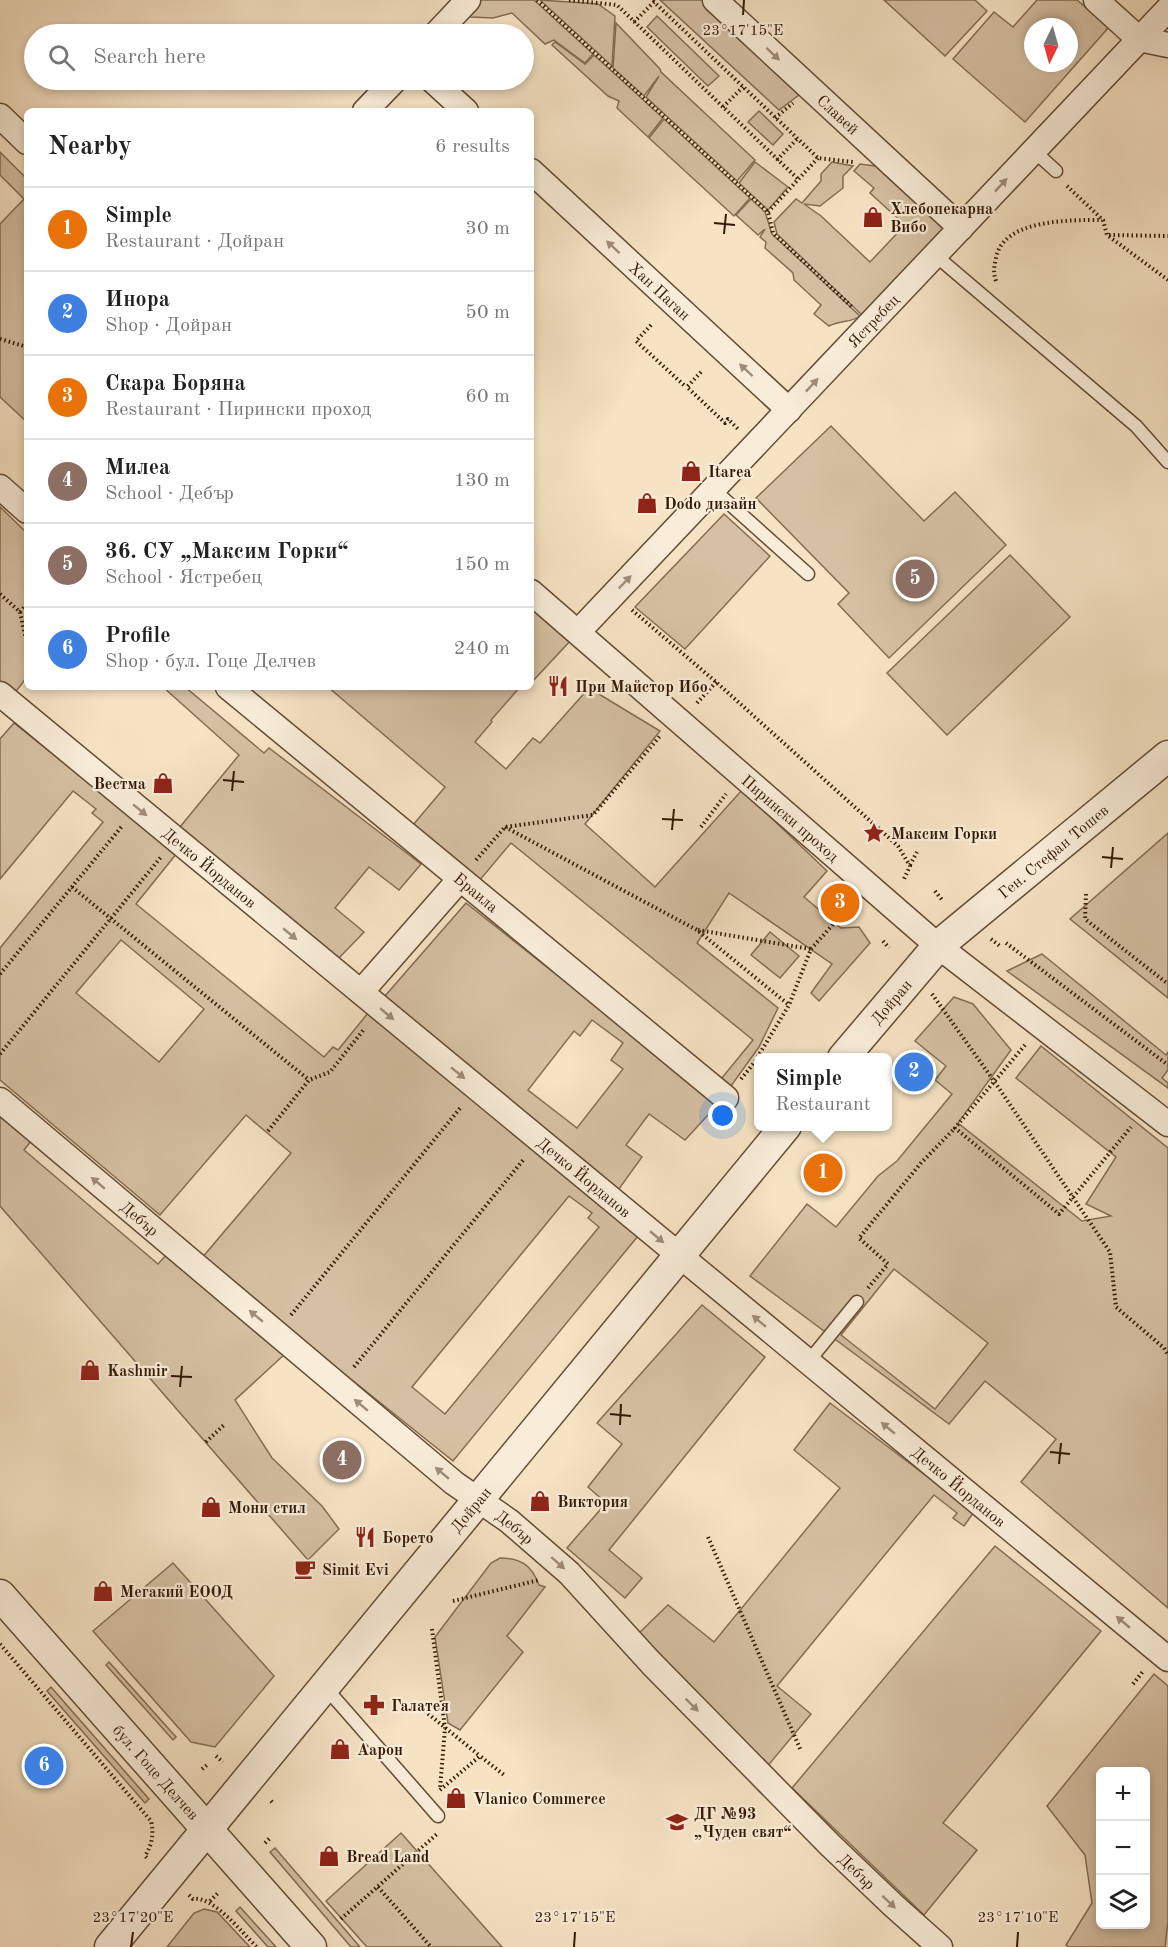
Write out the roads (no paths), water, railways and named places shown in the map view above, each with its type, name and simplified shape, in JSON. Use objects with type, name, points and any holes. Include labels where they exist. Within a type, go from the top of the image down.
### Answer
[{"type":"street","points":[[445,24],[468,0]]},
{"type":"street","name":"Славей","points":[[715,0],[961,228]]},
{"type":"street","points":[[1096,0],[1139,39],[1168,45]]},
{"type":"street","name":"Ястребец","points":[[578,632],[1168,9]]},
{"type":"street","points":[[368,108],[385,90]]},
{"type":"street","points":[[443,90],[463,108]]},
{"type":"street","points":[[0,116],[24,139]]},
{"type":"street","name":"Хан Паган","points":[[534,174],[789,410]]},
{"type":"street","points":[[0,487],[24,509]]},
{"type":"street","name":"Пирински проход","points":[[534,595],[578,632],[684,713],[742,775],[938,946],[1168,1124]]},
{"type":"street","name":"Браила","points":[[232,690],[726,1098]]},
{"type":"street","name":"Дечко Йорданов","points":[[0,694],[1168,1659]]},
{"type":"street","name":"Ген. Стефан Тошев","points":[[938,946],[1168,756]]},
{"type":"street","points":[[361,992],[460,879]]},
{"type":"street","name":"Дойран","points":[[847,1053],[938,946]]},
{"type":"street","name":"Дебър","points":[[0,1100],[454,1483],[509,1521],[569,1573],[651,1664],[830,1845],[940,1947]]},
{"type":"street","name":"Дойран","points":[[110,1947],[479,1502],[782,1131]]},
{"type":"street","name":"бул. Гоце Делчев","points":[[0,1595],[311,1947]]},
{"type":"lane","points":[[1034,151],[1058,175]]},
{"type":"lane","points":[[935,255],[1137,426],[1168,462]]},
{"type":"lane","points":[[713,489],[808,574]]},
{"type":"lane","points":[[808,1362],[857,1302]]},
{"type":"lane","points":[[326,1687],[438,1816]]},
{"type":"place","name":"Хлебопекарна Вибо","points":[[873,217]]},
{"type":"place","name":"Itarea","points":[[691,471]]},
{"type":"place","name":"Dodo дизайн","points":[[647,503]]},
{"type":"place","name":"36. СУ „Максим Горки“","points":[[915,579]]},
{"type":"place","name":"При Майстор Ибо","points":[[558,686]]},
{"type":"place","name":"Вестма","points":[[163,783]]},
{"type":"place","name":"Максим Горки","points":[[874,833]]},
{"type":"place","name":"Скара Боряна","points":[[840,903]]},
{"type":"place","name":"Инора","points":[[914,1072]]},
{"type":"place","name":"Simple","points":[[823,1173]]},
{"type":"place","name":"Kashmir","points":[[90,1370]]},
{"type":"place","name":"Милеа","points":[[342,1460]]},
{"type":"place","name":"Виктория","points":[[540,1501]]},
{"type":"place","name":"Мони стил","points":[[211,1507]]},
{"type":"place","name":"Борето","points":[[365,1537]]},
{"type":"place","name":"Simit Evi","points":[[305,1569]]},
{"type":"place","name":"Мегакий ЕООД","points":[[103,1591]]},
{"type":"place","name":"Галатея","points":[[374,1705]]},
{"type":"place","name":"Аарон","points":[[340,1749]]},
{"type":"place","name":"Profile","points":[[44,1766]]},
{"type":"place","name":"Vlanico Commerce","points":[[456,1798]]},
{"type":"place","name":"ДГ №93 „Чуден свят“","points":[[677,1822]]},
{"type":"place","name":"Bread Land","points":[[329,1856]]}]
